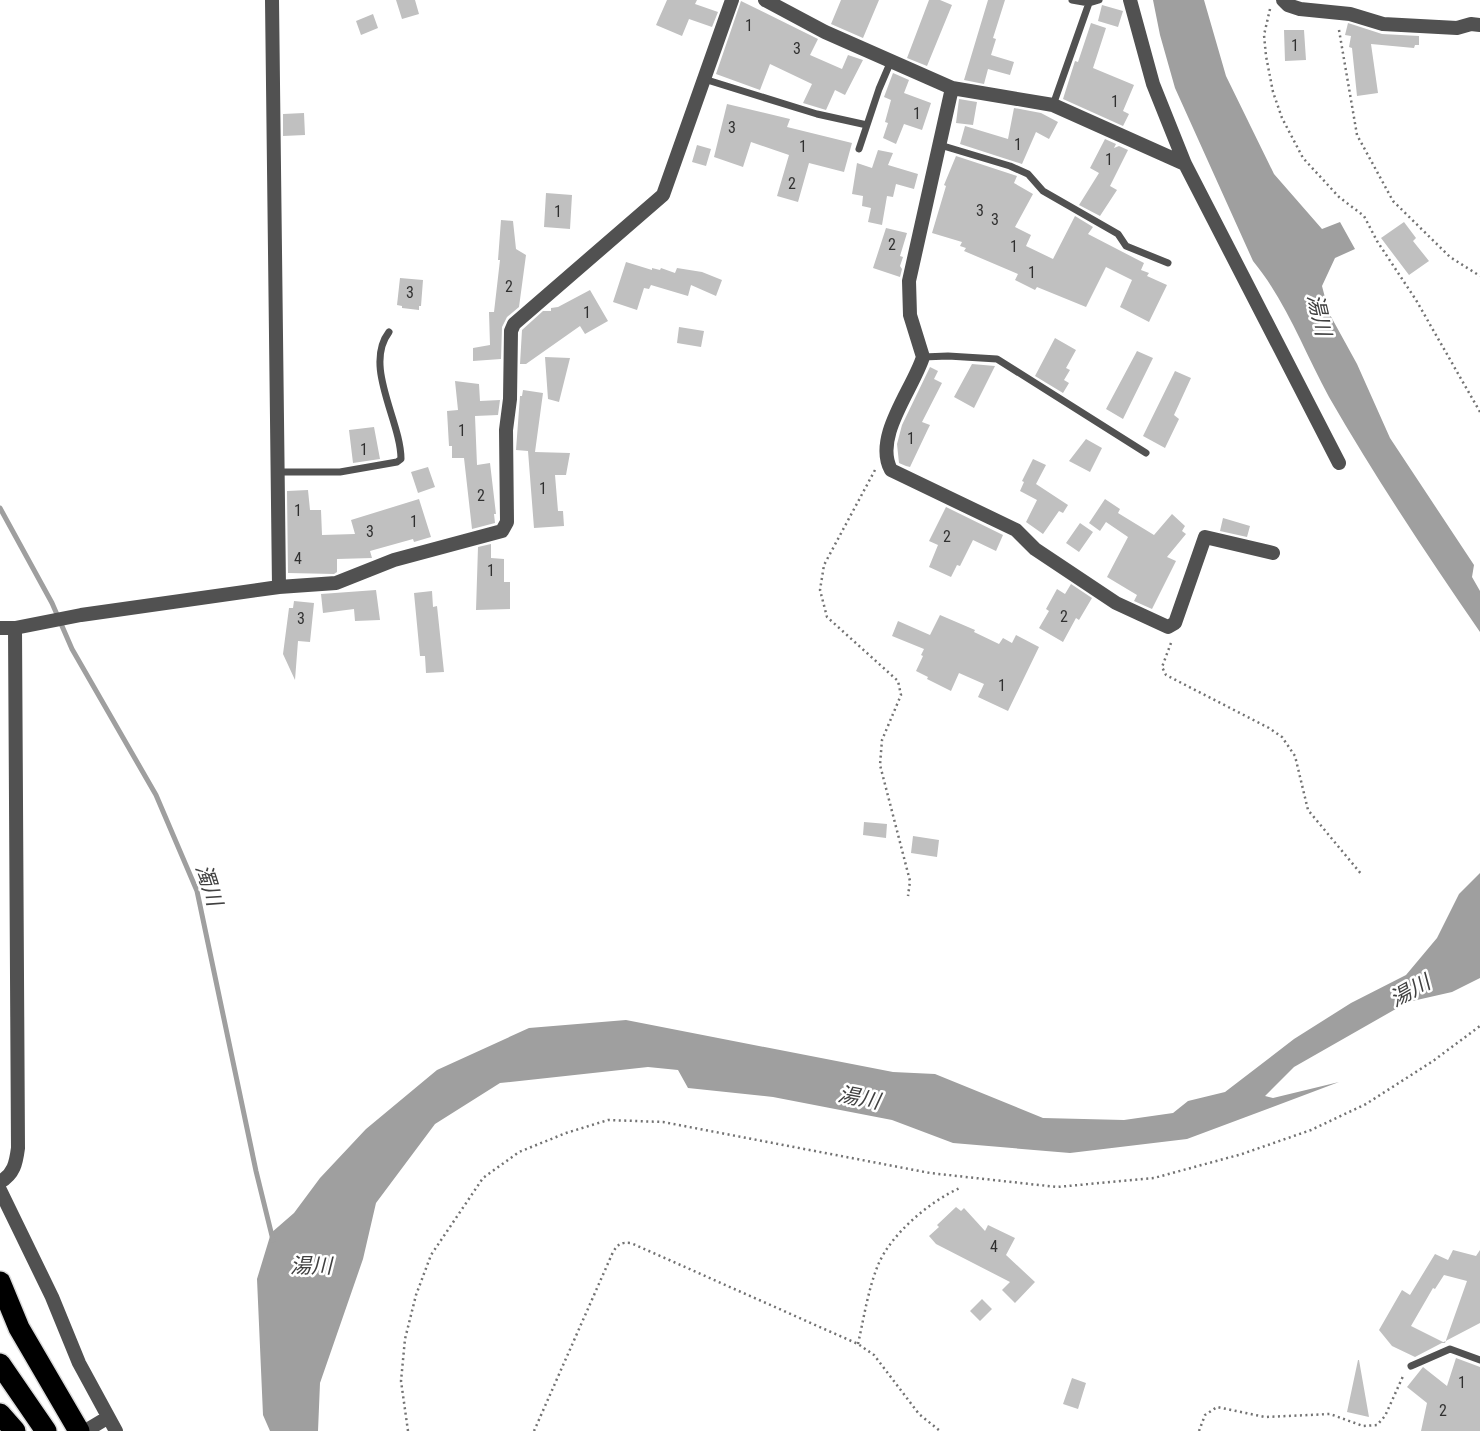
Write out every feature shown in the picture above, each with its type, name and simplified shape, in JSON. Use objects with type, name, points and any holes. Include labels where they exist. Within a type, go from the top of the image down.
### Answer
[{"type":"highway","points":[[0,1282],[25,1339],[83,1431]]},
{"type":"highway","points":[[0,1364],[47,1431]]},
{"type":"highway","points":[[0,1413],[15,1431]]},
{"type":"street","points":[[272,0],[279,587]]},
{"type":"street","points":[[0,1182],[12,1172],[18,1148],[8,628],[279,587],[336,583],[394,560],[502,531],[507,523],[506,430],[510,399],[511,331],[514,324],[663,195],[732,0]]},
{"type":"street","points":[[765,0],[825,32],[952,88],[1053,105],[1185,163]]},
{"type":"street","points":[[1130,0],[1153,84],[1185,163],[1339,463]]},
{"type":"street","points":[[1283,0],[1300,9],[1350,14],[1383,24],[1457,28],[1480,24]]},
{"type":"street","points":[[952,88],[909,281],[910,315],[923,357],[906,391],[885,451],[891,470],[1016,530],[1035,549],[1116,603],[1168,627],[1172,627],[1184,603],[1205,537],[1273,552]]},
{"type":"street","points":[[0,1190],[52,1297],[79,1363],[116,1431]]},
{"type":"street","points":[[83,1431],[107,1418]]},
{"type":"lane","points":[[1072,0],[1089,3],[1099,0]]},
{"type":"lane","points":[[1053,105],[1089,3]]},
{"type":"lane","points":[[859,149],[891,61]]},
{"type":"lane","points":[[704,78],[817,114],[867,125]]},
{"type":"lane","points":[[939,145],[1028,174],[1043,191],[1118,234],[1126,246],[1168,264]]},
{"type":"lane","points":[[277,472],[340,472],[397,463],[401,459],[380,367],[380,348],[389,332]]},
{"type":"lane","points":[[923,357],[998,359],[1146,453]]},
{"type":"lane","points":[[1411,1366],[1450,1349],[1480,1360]]},
{"type":"path","points":[[1273,0],[1264,35],[1273,92],[1282,118],[1303,158],[1339,197],[1364,216],[1480,412]]},
{"type":"path","points":[[1336,13],[1357,135],[1369,158],[1393,201],[1450,257],[1480,276]]},
{"type":"path","points":[[885,451],[824,565],[820,590],[827,617],[898,681],[901,695],[882,740],[880,765],[910,881],[908,895]]},
{"type":"path","points":[[1172,627],[1171,643],[1162,667],[1166,675],[1282,737],[1295,757],[1308,810],[1362,875]]},
{"type":"path","points":[[408,1431],[401,1381],[405,1339],[416,1295],[431,1255],[483,1178],[519,1152],[566,1133],[608,1120],[663,1122],[930,1173],[1057,1187],[1154,1178],[1242,1154],[1311,1130],[1366,1104],[1433,1061],[1480,1026]]},
{"type":"path","points":[[858,1344],[870,1288],[879,1262],[912,1220],[944,1195],[960,1188]]},
{"type":"path","points":[[534,1431],[612,1252],[623,1242],[631,1243],[858,1344],[874,1355],[919,1414],[940,1431]]},
{"type":"path","points":[[1199,1431],[1205,1415],[1217,1407],[1265,1417],[1330,1414],[1363,1426],[1377,1425],[1385,1416],[1404,1374],[1411,1366]]},
{"type":"water","name":"湯川","points":[[1153,0],[1204,0],[1226,76],[1274,174],[1322,229],[1340,222],[1355,249],[1335,258],[1322,286],[1329,313],[1357,364],[1390,438],[1474,565],[1472,577],[1480,591],[1480,632],[1365,457],[1329,397],[1285,309],[1253,261],[1175,88]]},
{"type":"water","name":"湯川","points":[[1480,873],[1480,978],[1452,992],[1408,1002],[1294,1067],[1265,1096],[1273,1098],[1339,1082],[1187,1139],[1070,1153],[953,1143],[892,1120],[773,1097],[688,1088],[678,1070],[648,1067],[500,1083],[435,1124],[376,1203],[363,1259],[320,1383],[318,1431],[270,1431],[263,1415],[257,1279],[271,1233],[294,1213],[320,1178],[366,1129],[437,1070],[529,1028],[626,1020],[893,1072],[935,1074],[1043,1118],[1124,1120],[1173,1113],[1188,1101],[1225,1092],[1294,1039],[1351,1003],[1406,975],[1437,938],[1459,894]]},
{"type":"building","points":[[396,0],[415,0],[419,14],[402,19]]},
{"type":"building","points":[[667,0],[697,0],[695,4],[718,12],[712,27],[689,19],[682,36],[656,25]]},
{"type":"building","points":[[841,0],[879,0],[863,38],[831,24]]},
{"type":"building","points":[[929,0],[940,0],[952,5],[927,66],[907,58]]},
{"type":"building","points":[[988,0],[1005,0],[993,38],[996,39],[991,55],[1014,62],[1010,75],[988,69],[984,84],[964,80]]},
{"type":"building","points":[[741,1],[818,39],[810,55],[842,69],[848,55],[863,60],[845,95],[835,90],[826,110],[803,103],[812,84],[770,64],[760,90],[716,74]]},
{"type":"building","points":[[1102,5],[1123,11],[1118,27],[1098,21]]},
{"type":"building","points":[[373,14],[378,28],[361,35],[356,21]]},
{"type":"building","points":[[1091,23],[1106,28],[1093,68],[1134,85],[1123,111],[1129,114],[1123,126],[1063,99]]},
{"type":"building","points":[[1348,23],[1382,34],[1419,36],[1419,45],[1414,48],[1371,44],[1378,93],[1357,96],[1352,48],[1349,47],[1351,36],[1345,35]]},
{"type":"building","points":[[1284,30],[1304,30],[1306,60],[1285,61]]},
{"type":"building","points":[[893,73],[909,80],[904,93],[931,103],[922,130],[904,124],[896,144],[883,138],[891,100],[884,97]]},
{"type":"building","points":[[959,99],[977,102],[973,125],[956,123]]},
{"type":"building","points":[[727,104],[790,119],[787,127],[852,143],[844,172],[809,163],[798,202],[777,196],[789,155],[751,142],[743,167],[714,157]]},
{"type":"building","points":[[1014,108],[1041,113],[1058,122],[1049,139],[1036,132],[1022,164],[960,144],[965,126],[1008,139]]},
{"type":"building","points":[[304,113],[305,135],[283,136],[283,114]]},
{"type":"building","points":[[1105,139],[1116,144],[1114,148],[1119,146],[1128,150],[1110,186],[1117,190],[1100,216],[1079,205],[1099,173],[1090,168]]},
{"type":"building","points":[[697,145],[711,149],[706,166],[692,162]]},
{"type":"building","points":[[878,150],[893,153],[888,165],[918,174],[914,189],[896,184],[893,197],[887,196],[882,225],[868,222],[871,208],[862,206],[863,196],[852,194],[857,163],[872,168]]},
{"type":"building","points":[[956,156],[1017,176],[1014,183],[1033,194],[1015,227],[1031,235],[1026,246],[1053,259],[1075,216],[1093,227],[1088,234],[1144,263],[1141,270],[1149,273],[1147,276],[1167,285],[1149,322],[1120,307],[1132,280],[1106,267],[1086,307],[1037,287],[1035,290],[1015,280],[1018,274],[964,251],[966,248],[960,246],[962,242],[932,233],[946,186],[944,185]]},
{"type":"building","points":[[546,193],[572,195],[570,229],[544,227]]},
{"type":"building","points":[[501,220],[513,221],[516,249],[526,255],[519,307],[507,317],[502,327],[501,359],[473,361],[473,348],[490,345],[489,312],[494,312]]},
{"type":"building","points":[[1404,222],[1416,238],[1413,241],[1429,261],[1409,275],[1381,238]]},
{"type":"building","points":[[886,228],[907,233],[900,256],[903,257],[900,277],[873,268]]},
{"type":"building","points":[[626,262],[652,270],[661,268],[675,273],[677,268],[702,272],[722,280],[716,296],[691,285],[688,296],[651,285],[649,289],[644,288],[637,310],[613,302]]},
{"type":"building","points":[[400,278],[423,280],[419,310],[397,305]]},
{"type":"building","points":[[590,290],[608,321],[585,334],[580,326],[526,364],[520,364],[522,330],[543,311],[551,311],[551,308]]},
{"type":"building","points":[[679,327],[704,331],[701,347],[677,343]]},
{"type":"building","points":[[1055,338],[1076,350],[1066,368],[1070,370],[1064,380],[1069,383],[1063,393],[1035,376]]},
{"type":"building","points":[[1137,351],[1153,358],[1123,419],[1106,409]]},
{"type":"building","points":[[545,357],[570,358],[559,402],[548,399]]},
{"type":"building","points":[[972,364],[995,366],[974,408],[954,397]]},
{"type":"building","points":[[930,367],[938,371],[934,379],[942,383],[922,422],[930,425],[910,467],[899,463],[897,444],[902,425]]},
{"type":"building","points":[[1175,371],[1191,378],[1174,415],[1179,419],[1165,448],[1143,436]]},
{"type":"building","points":[[455,381],[479,384],[480,401],[500,400],[498,415],[475,416],[477,465],[490,463],[495,523],[472,529],[464,458],[452,458],[452,446],[449,446],[447,411],[458,410]]},
{"type":"building","points":[[523,390],[543,393],[535,452],[570,453],[566,475],[555,475],[558,511],[563,511],[564,526],[534,528],[528,451],[516,450],[520,396]]},
{"type":"building","points":[[374,427],[380,459],[353,463],[349,430]]},
{"type":"building","points":[[1086,439],[1102,448],[1090,472],[1069,461]]},
{"type":"building","points":[[1033,459],[1046,465],[1036,484],[1068,505],[1063,513],[1059,511],[1043,534],[1026,522],[1037,500],[1020,491]]},
{"type":"building","points":[[428,467],[435,487],[418,493],[411,472]]},
{"type":"building","points":[[308,490],[310,510],[321,510],[322,535],[355,534],[351,520],[419,499],[431,537],[370,551],[372,558],[337,559],[337,572],[334,574],[288,573],[287,491]]},
{"type":"building","points":[[1105,499],[1120,509],[1118,513],[1154,535],[1172,514],[1185,526],[1182,531],[1186,534],[1167,557],[1176,561],[1152,609],[1134,601],[1137,595],[1107,577],[1128,537],[1106,522],[1100,531],[1089,523]]},
{"type":"building","points":[[946,507],[1003,535],[996,551],[973,540],[960,566],[957,565],[951,577],[929,567],[938,545],[929,541]]},
{"type":"building","points":[[1223,518],[1250,526],[1247,537],[1220,531]]},
{"type":"building","points":[[1080,523],[1093,532],[1079,552],[1066,543]]},
{"type":"building","points":[[491,544],[491,558],[504,559],[504,582],[510,582],[510,609],[476,610],[478,547]]},
{"type":"building","points":[[1071,584],[1092,598],[1079,620],[1076,618],[1063,642],[1039,628],[1057,589],[1065,594]]},
{"type":"building","points":[[376,590],[380,620],[355,621],[354,609],[323,613],[321,594]]},
{"type":"building","points":[[432,591],[433,607],[437,606],[444,672],[426,673],[425,656],[420,656],[414,593]]},
{"type":"building","points":[[294,601],[314,603],[310,642],[298,641],[295,680],[283,654],[289,608],[293,608]]},
{"type":"building","points":[[940,615],[999,644],[1003,638],[1012,643],[1016,635],[1039,647],[1008,711],[978,697],[984,684],[959,673],[951,691],[927,679],[928,677],[916,671],[924,649],[892,636],[898,621],[930,635]]},
{"type":"building","points":[[864,822],[887,824],[886,838],[863,835]]},
{"type":"building","points":[[913,836],[939,840],[937,857],[911,853]]},
{"type":"building","points":[[956,1207],[961,1211],[964,1208],[985,1231],[988,1225],[1015,1238],[1006,1255],[1035,1282],[1015,1303],[1002,1290],[1010,1282],[936,1244],[929,1236]]},
{"type":"building","points":[[1453,1250],[1476,1256],[1480,1250],[1480,1323],[1446,1341],[1467,1281],[1444,1275],[1435,1289],[1433,1288],[1411,1326],[1443,1342],[1415,1357],[1392,1346],[1379,1330],[1402,1290],[1410,1295],[1435,1254],[1448,1260]]},
{"type":"building","points":[[982,1299],[992,1309],[980,1321],[970,1311]]},
{"type":"building","points":[[1456,1358],[1480,1367],[1480,1431],[1421,1431],[1427,1403],[1407,1387],[1423,1367],[1447,1386]]},
{"type":"building","points":[[1359,1360],[1369,1417],[1347,1412]]},
{"type":"building","points":[[1072,1378],[1086,1383],[1078,1409],[1063,1404]]},
{"type":"waterway","name":"濁川","points":[[0,508],[52,603],[72,649],[156,795],[197,891],[273,1240]]}]
